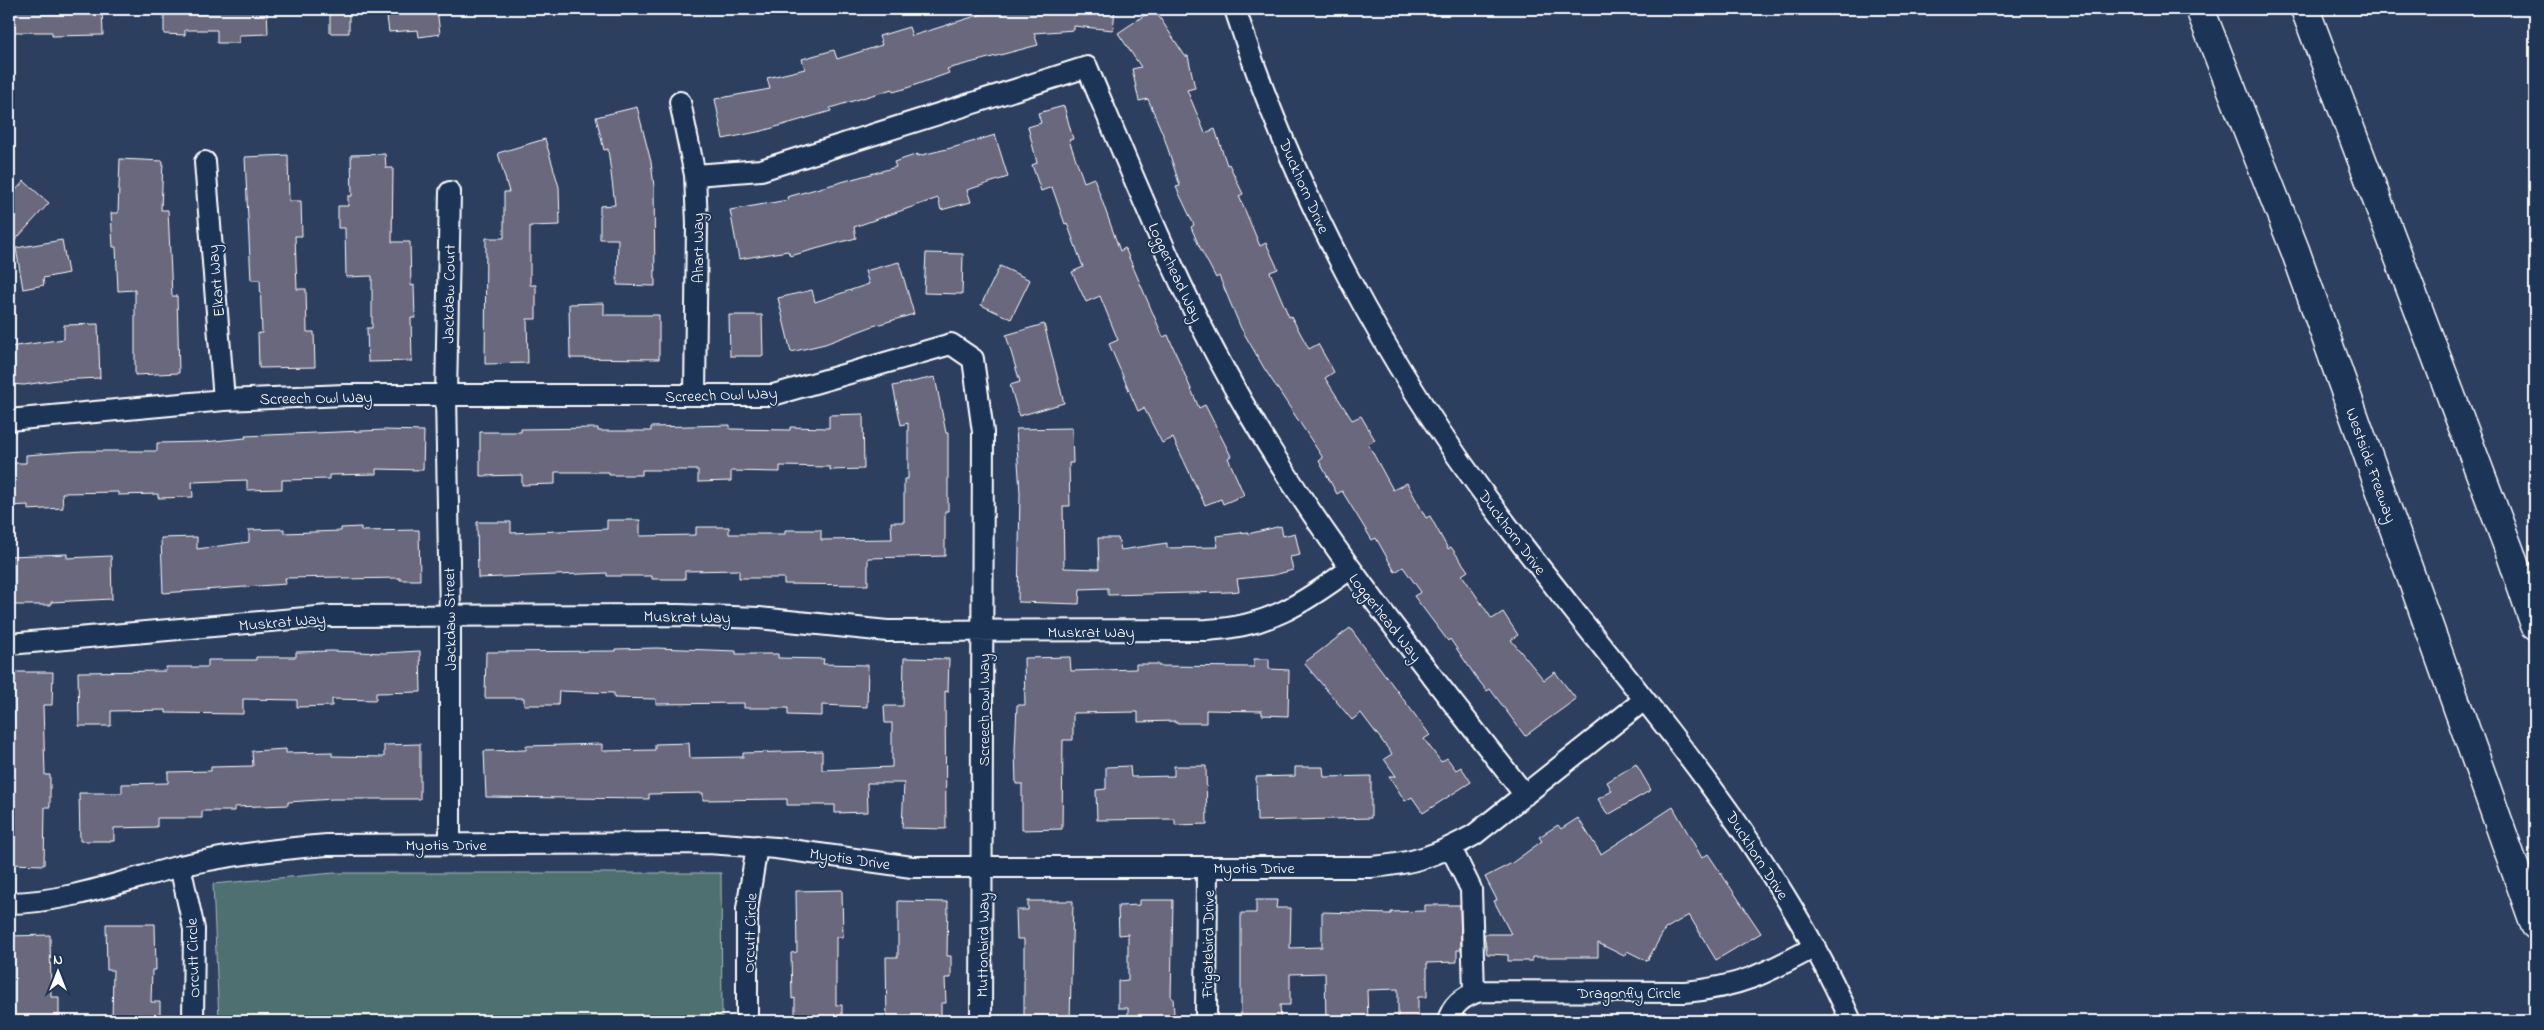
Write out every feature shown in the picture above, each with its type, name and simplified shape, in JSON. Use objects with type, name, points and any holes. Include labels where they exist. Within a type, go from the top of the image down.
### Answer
[{"type":"highway","name":"Westside Freeway","points":[[2200,9],[2295,250],[2532,915],[2535,932]]},
{"type":"highway","points":[[2305,9],[2535,614]]},
{"type":"highway","points":[[2510,552],[2535,625]]},
{"type":"street","name":"Duckhorn Drive","points":[[1235,9],[1277,124],[1320,220],[1386,345],[1423,406],[1473,479],[1723,801],[1771,873],[1815,947],[1851,1021]]},
{"type":"street","name":"Loggerhead Way","points":[[695,175],[761,170],[1087,67],[1167,255],[1215,353],[1256,425],[1350,570],[1525,795]]},
{"type":"street","name":"Ahart Way","points":[[680,102],[695,175],[698,224],[695,395]]},
{"type":"street","name":"Elkart Way","points":[[205,162],[224,400]]},
{"type":"street","name":"Jackdaw Court","points":[[446,395],[450,192]]},
{"type":"street","name":"Screech Owl Way","points":[[9,420],[224,400],[345,395],[773,395],[951,344],[973,359],[983,432],[983,868]]},
{"type":"street","name":"Jackdaw Street","points":[[446,395],[450,616],[450,843]]},
{"type":"street","name":"Muskrat Way","points":[[9,644],[328,616],[680,615],[759,618],[887,631],[1230,629],[1252,625],[1283,614],[1303,603],[1350,570]]},
{"type":"street","name":"Myotis Drive","points":[[9,903],[68,898],[180,866],[288,848],[327,845],[708,843],[757,846],[912,867],[1371,867],[1404,864],[1425,859],[1451,848],[1474,835],[1644,700]]},
{"type":"street","name":"Orcutt Circle","points":[[747,1021],[747,909],[757,846]]},
{"type":"street","points":[[1448,1021],[1455,1005],[1466,996],[1474,993],[1471,889],[1451,848]]},
{"type":"street","name":"Orcutt Circle","points":[[180,866],[194,929],[193,1021]]},
{"type":"street","name":"Muttonbird Way","points":[[981,1021],[983,868]]},
{"type":"street","name":"Frigatebird Drive","points":[[1206,1021],[1207,868]]},
{"type":"street","name":"Dragonfly Circle","points":[[1474,993],[1480,991],[1685,992],[1718,989],[1762,976],[1815,947]]},
{"type":"green space","points":[[334,873],[721,873],[722,1021],[219,1021],[213,884]]},
{"type":"building","points":[[9,9],[102,9],[103,35],[52,36],[52,32],[9,32]]},
{"type":"building","points":[[164,9],[267,9],[268,34],[239,35],[239,43],[217,43],[217,30],[185,30],[185,35],[164,34]]},
{"type":"building","points":[[330,9],[349,9],[349,33],[330,33]]},
{"type":"building","points":[[386,9],[437,9],[440,34],[419,37],[418,30],[389,32]]},
{"type":"building","points":[[998,9],[1115,9],[1113,30],[1074,26],[1074,30],[1034,33],[1038,45],[947,69],[949,73],[904,89],[893,92],[892,89],[830,108],[831,111],[762,131],[723,139],[715,99],[770,89],[767,78],[805,69],[802,59],[834,50],[837,59],[882,45],[879,36],[909,27],[912,36]]},
{"type":"building","points":[[1154,9],[1185,56],[1188,56],[1195,88],[1187,90],[1205,133],[1215,129],[1227,165],[1229,164],[1243,194],[1239,196],[1260,246],[1266,243],[1278,269],[1270,272],[1289,317],[1291,316],[1309,349],[1318,344],[1334,372],[1325,378],[1352,420],[1361,416],[1375,440],[1368,444],[1393,490],[1407,483],[1426,518],[1430,516],[1448,549],[1451,547],[1468,571],[1462,575],[1492,619],[1503,612],[1518,635],[1511,640],[1544,680],[1555,672],[1576,699],[1525,736],[1490,689],[1487,691],[1450,639],[1448,641],[1414,596],[1421,592],[1403,567],[1395,572],[1376,538],[1372,540],[1342,491],[1337,494],[1319,461],[1323,458],[1264,368],[1241,328],[1219,276],[1216,278],[1199,246],[1191,227],[1194,225],[1176,187],[1180,186],[1164,137],[1148,99],[1139,101],[1132,69],[1141,67],[1118,33]]},
{"type":"building","points":[[1064,106],[1073,139],[1069,140],[1084,182],[1094,178],[1120,251],[1125,248],[1163,337],[1168,335],[1199,408],[1205,405],[1231,456],[1228,458],[1244,495],[1223,504],[1221,499],[1205,505],[1173,438],[1162,443],[1144,408],[1138,411],[1109,344],[1118,340],[1100,296],[1086,302],[1072,272],[1083,267],[1052,187],[1041,191],[1032,165],[1037,163],[1028,127],[1041,123],[1038,113]]},
{"type":"building","points":[[637,107],[651,162],[654,186],[655,286],[617,285],[618,239],[600,239],[600,206],[615,205],[608,149],[604,150],[596,117]]},
{"type":"building","points":[[995,135],[1008,177],[967,190],[971,202],[941,210],[938,198],[854,227],[856,238],[790,256],[788,251],[739,259],[730,210],[788,200],[787,197],[896,167],[894,162],[918,154],[918,156],[955,147]]},
{"type":"building","points":[[545,139],[559,187],[560,225],[530,226],[530,285],[536,285],[536,319],[527,319],[528,363],[485,364],[486,238],[504,238],[504,192],[509,192],[498,153]]},
{"type":"building","points":[[385,154],[386,168],[393,168],[392,242],[410,242],[411,286],[414,285],[415,318],[411,318],[412,361],[368,362],[367,328],[372,328],[372,276],[346,277],[345,228],[338,228],[338,206],[348,206],[348,196],[352,196],[351,155]]},
{"type":"building","points":[[288,155],[289,201],[301,201],[302,236],[295,236],[297,289],[306,289],[307,332],[314,332],[315,367],[259,368],[258,333],[262,333],[260,280],[251,280],[245,157]]},
{"type":"building","points":[[120,159],[163,161],[161,210],[168,210],[172,296],[177,296],[179,373],[135,375],[135,290],[118,291],[116,247],[113,247],[111,213],[118,213]]},
{"type":"building","points":[[24,181],[49,203],[9,247],[9,198]]},
{"type":"building","points":[[62,240],[68,273],[43,278],[44,285],[23,289],[16,248]]},
{"type":"building","points":[[926,253],[963,254],[962,294],[924,293]]},
{"type":"building","points":[[899,262],[914,314],[873,326],[825,344],[791,352],[778,298],[812,290],[815,302],[869,284],[865,271]]},
{"type":"building","points":[[1000,266],[1030,280],[1011,319],[981,305]]},
{"type":"building","points":[[604,303],[604,315],[659,315],[659,359],[570,358],[569,304]]},
{"type":"building","points":[[729,315],[762,315],[763,356],[730,356]]},
{"type":"building","points":[[98,324],[100,378],[57,380],[24,385],[9,384],[9,347],[64,339],[64,325]]},
{"type":"building","points":[[1044,324],[1064,403],[1019,416],[1010,385],[1020,382],[1006,335]]},
{"type":"building","points":[[935,377],[946,433],[948,433],[948,511],[945,511],[945,556],[868,558],[868,585],[784,584],[784,578],[739,578],[739,570],[685,571],[685,579],[652,579],[652,576],[607,576],[607,573],[478,578],[477,522],[511,522],[511,533],[607,529],[607,520],[640,520],[640,536],[696,535],[696,527],[729,527],[729,534],[785,534],[785,530],[821,530],[821,540],[892,539],[891,522],[904,522],[904,479],[908,479],[908,423],[901,425],[893,386]]},
{"type":"building","points":[[863,414],[864,469],[830,470],[830,467],[780,466],[780,472],[731,471],[731,481],[698,482],[698,470],[642,470],[642,475],[609,475],[609,472],[555,472],[555,484],[522,485],[522,475],[480,476],[480,432],[521,432],[521,429],[598,428],[598,431],[651,431],[651,427],[730,425],[730,429],[790,430],[790,427],[829,428],[829,415]]},
{"type":"building","points":[[1072,428],[1073,463],[1069,463],[1070,506],[1063,506],[1064,568],[1099,569],[1098,538],[1118,538],[1121,550],[1167,543],[1167,548],[1218,547],[1216,536],[1248,532],[1248,534],[1281,526],[1283,536],[1295,533],[1300,555],[1290,557],[1293,570],[1274,575],[1237,579],[1239,591],[1108,595],[1108,588],[1080,589],[1079,604],[1018,602],[1020,493],[1016,429]]},
{"type":"building","points":[[385,430],[424,431],[423,470],[376,469],[376,474],[329,475],[329,479],[282,480],[282,489],[247,490],[247,480],[192,482],[193,497],[158,498],[158,494],[118,495],[118,492],[62,493],[63,508],[28,510],[28,505],[9,506],[9,463],[26,463],[26,455],[83,451],[157,451],[157,443],[203,442],[246,438],[245,436]]},
{"type":"building","points":[[361,527],[361,531],[419,530],[420,580],[400,580],[400,578],[342,579],[342,577],[285,578],[286,584],[163,593],[161,538],[197,537],[197,549],[249,542],[249,530],[284,529],[284,533],[341,531],[341,528]]},
{"type":"building","points":[[67,554],[67,558],[111,556],[112,599],[51,602],[51,605],[9,605],[9,556]]},
{"type":"building","points":[[1350,628],[1430,735],[1424,739],[1441,762],[1447,758],[1456,770],[1461,767],[1471,782],[1423,813],[1412,797],[1405,801],[1389,776],[1396,776],[1384,759],[1392,754],[1361,713],[1352,720],[1304,663]]},
{"type":"building","points":[[656,648],[736,651],[736,654],[778,654],[778,658],[824,659],[823,664],[868,665],[867,707],[822,705],[822,716],[788,715],[788,708],[744,708],[744,703],[656,704],[656,699],[614,698],[614,693],[559,691],[558,705],[524,705],[524,698],[485,698],[486,652],[615,651],[615,649]]},
{"type":"building","points":[[420,651],[421,692],[376,693],[376,700],[332,699],[332,706],[297,707],[297,700],[243,699],[243,714],[166,713],[166,710],[111,711],[111,726],[79,726],[78,672],[166,671],[166,667],[208,667],[208,660],[256,660],[256,657],[296,657],[296,652],[385,653]]},
{"type":"building","points":[[1070,657],[1071,671],[1136,669],[1136,664],[1254,667],[1254,659],[1269,659],[1269,669],[1289,670],[1288,716],[1262,715],[1262,711],[1206,710],[1206,723],[1175,723],[1175,721],[1138,722],[1138,712],[1073,713],[1073,740],[1063,740],[1062,829],[1022,830],[1022,784],[1016,784],[1015,750],[1017,705],[1025,705],[1024,658]]},
{"type":"building","points":[[904,658],[949,659],[948,692],[945,691],[946,829],[902,828],[904,783],[867,783],[868,812],[835,813],[835,805],[787,805],[787,799],[703,800],[703,793],[649,794],[649,799],[486,797],[484,751],[526,750],[526,746],[602,744],[602,751],[655,750],[655,744],[689,743],[690,758],[743,757],[743,753],[822,751],[822,770],[892,767],[892,723],[885,723],[884,706],[903,706]]},
{"type":"building","points":[[9,672],[53,672],[52,705],[43,705],[45,775],[50,775],[50,807],[45,807],[44,865],[9,864]]},
{"type":"building","points":[[420,744],[420,799],[333,799],[288,802],[288,805],[234,807],[234,811],[202,811],[202,818],[157,818],[157,827],[114,828],[114,841],[80,841],[79,793],[122,793],[122,784],[168,783],[168,772],[211,771],[211,767],[253,766],[252,751],[286,749],[286,753],[332,752],[332,756],[384,757],[384,745]]},
{"type":"building","points":[[1636,764],[1651,790],[1608,815],[1598,799],[1612,791],[1607,782]]},
{"type":"building","points":[[1130,766],[1131,777],[1174,776],[1174,766],[1206,766],[1207,824],[1175,825],[1175,819],[1097,820],[1096,790],[1106,789],[1106,767]]},
{"type":"building","points":[[1295,767],[1323,767],[1324,777],[1371,776],[1371,818],[1257,821],[1256,777],[1295,776]]},
{"type":"building","points":[[1673,807],[1702,858],[1708,854],[1761,933],[1716,960],[1689,915],[1665,929],[1647,961],[1627,951],[1624,956],[1598,943],[1598,957],[1532,957],[1532,961],[1508,961],[1508,955],[1487,954],[1484,934],[1511,934],[1494,901],[1497,900],[1485,877],[1512,863],[1542,841],[1539,837],[1558,825],[1561,829],[1578,818],[1601,854]]},
{"type":"building","points":[[842,890],[843,937],[836,937],[836,1005],[842,1005],[842,1021],[795,1021],[795,998],[792,999],[791,953],[797,952],[796,891]]},
{"type":"building","points":[[1139,900],[1173,900],[1171,998],[1173,998],[1174,1014],[1171,1014],[1172,1021],[1128,1021],[1128,1008],[1118,1008],[1118,981],[1128,980],[1128,934],[1119,935],[1118,906],[1139,905]]},
{"type":"building","points":[[1256,900],[1277,900],[1276,908],[1291,908],[1290,948],[1322,947],[1322,912],[1391,914],[1391,912],[1425,911],[1425,905],[1460,905],[1461,950],[1457,950],[1457,962],[1427,963],[1427,997],[1418,997],[1418,1020],[1398,1021],[1398,989],[1367,990],[1368,1021],[1326,1021],[1325,973],[1290,974],[1290,1005],[1280,1005],[1281,1021],[1241,1021],[1241,913],[1256,913]]},
{"type":"building","points":[[898,901],[948,902],[947,956],[951,956],[951,978],[945,978],[946,1003],[941,1003],[941,1021],[887,1021],[886,957],[898,957]]},
{"type":"building","points":[[1028,901],[1073,901],[1070,1021],[1024,1021],[1024,939],[1017,939],[1016,910],[1028,910]]},
{"type":"building","points":[[106,924],[155,924],[156,970],[152,970],[151,1002],[160,1002],[160,1021],[112,1021],[113,970],[107,970]]},
{"type":"building","points":[[50,935],[51,997],[59,997],[59,1021],[9,1021],[9,936]]}]
